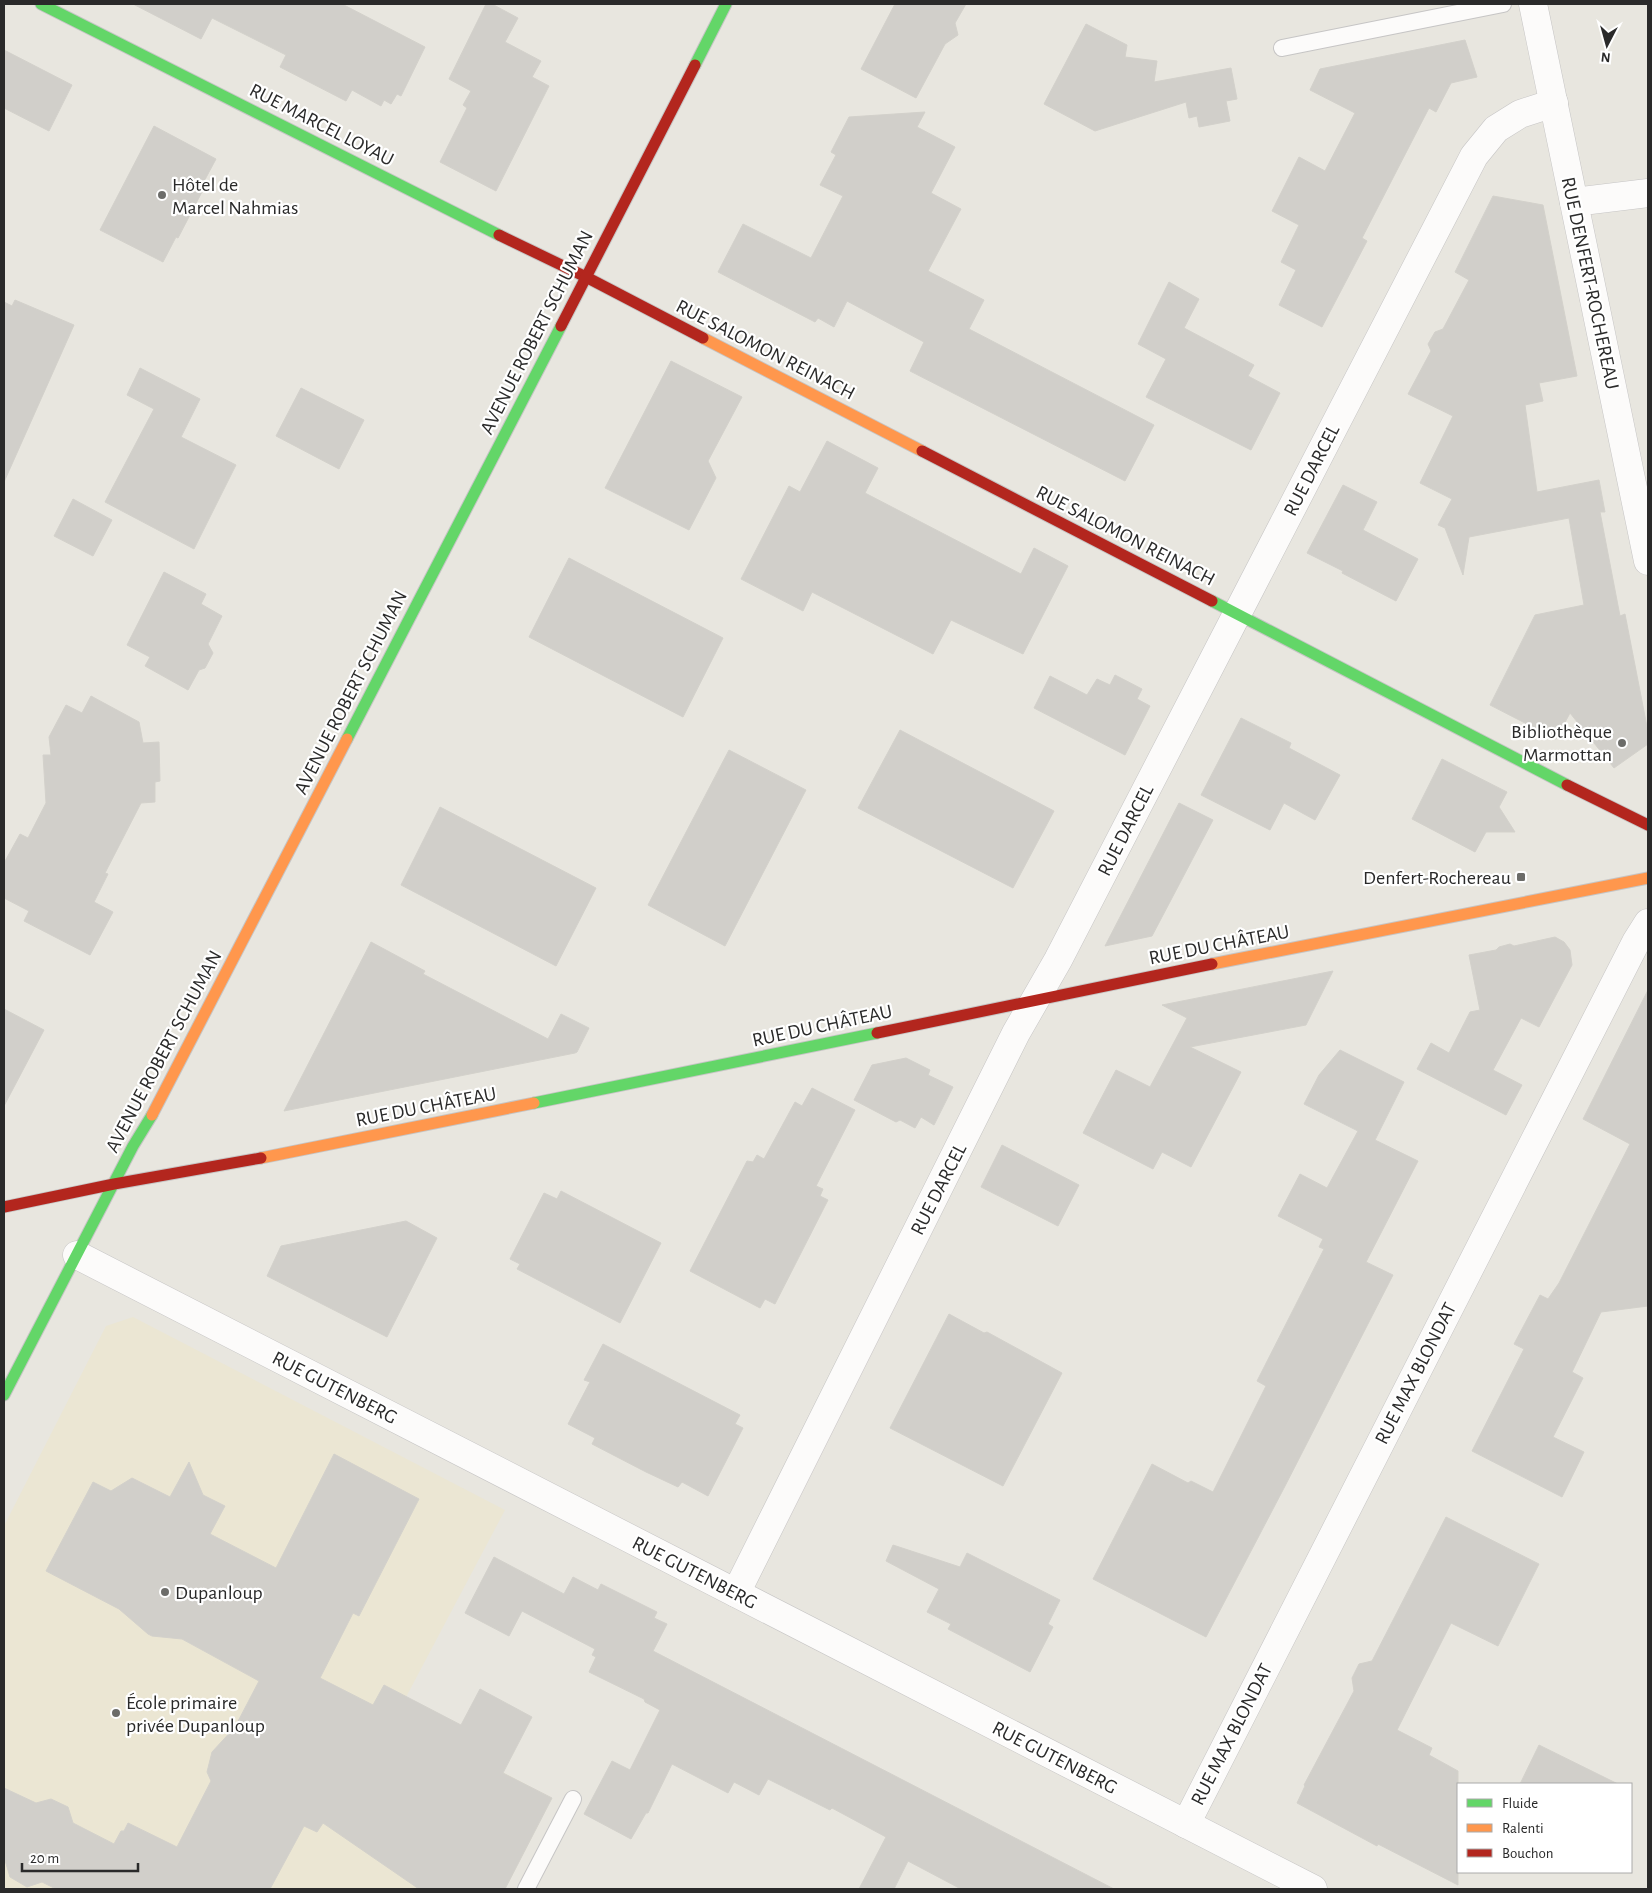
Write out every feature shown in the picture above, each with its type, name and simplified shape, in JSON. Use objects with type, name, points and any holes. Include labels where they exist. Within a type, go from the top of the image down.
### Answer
[{"type":"street","name":"RUE MARCEL LOYAU","points":[[41,4],[586,277]]},
{"type":"street","name":"AVENUE ROBERT SCHUMAN","points":[[4,1395],[114,1184],[156,1108],[726,4]]},
{"type":"street","name":"RUE DENFERT-ROCHEREAU","points":[[1534,4],[1648,561]]},
{"type":"street","name":"RUE DARCEL","points":[[736,1593],[1032,1001],[1058,960],[1474,156],[1496,129],[1520,114],[1554,103]]},
{"type":"street","points":[[1574,202],[1648,193]]},
{"type":"street","name":"RUE SALOMON REINACH","points":[[586,277],[1648,826]]},
{"type":"street","name":"RUE DU CHÂTEAU","points":[[4,1207],[114,1184],[231,1164],[1648,878]]},
{"type":"street","name":"RUE MAX BLONDAT","points":[[1186,1824],[1631,950],[1648,923]]},
{"type":"street","name":"RUE GUTENBERG","points":[[77,1254],[1313,1889]]},
{"type":"lane","points":[[1282,48],[1503,4]]},
{"type":"lane","points":[[526,1889],[573,1799]]},
{"type":"shaded area","points":[[133,1317],[505,1510],[396,1716],[552,1798],[505,1889],[4,1889],[4,1526],[106,1326]]},
{"type":"building","points":[[133,4],[342,4],[425,47],[401,96],[397,94],[391,104],[384,100],[381,106],[352,90],[346,101],[280,67],[286,55],[212,18],[201,39]]},
{"type":"building","points":[[486,4],[492,4],[518,18],[505,42],[541,61],[532,77],[549,86],[496,191],[440,162],[467,108],[463,105],[471,91],[449,79]]},
{"type":"building","points":[[895,4],[966,4],[955,23],[958,35],[945,44],[916,98],[861,69]]},
{"type":"building","points":[[1086,24],[1127,45],[1125,57],[1157,61],[1154,82],[1231,68],[1237,99],[1226,101],[1230,121],[1199,127],[1197,116],[1189,118],[1186,102],[1095,131],[1044,104]]},
{"type":"building","points":[[1465,40],[1477,77],[1451,83],[1436,112],[1429,108],[1362,238],[1367,241],[1322,327],[1279,305],[1296,270],[1281,262],[1299,225],[1272,211],[1299,157],[1325,171],[1355,113],[1310,90],[1320,69]]},
{"type":"building","points":[[4,50],[72,85],[49,131],[4,108]]},
{"type":"building","points":[[925,112],[917,127],[955,147],[931,193],[961,209],[928,271],[984,300],[969,329],[1154,425],[1125,481],[910,371],[924,342],[847,301],[834,327],[818,318],[815,322],[718,272],[743,224],[811,258],[843,196],[820,185],[836,155],[831,152],[849,117]]},
{"type":"building","name":"Hôtel de Marcel Nahmias","points":[[154,126],[216,159],[201,187],[204,188],[163,262],[100,230]]},
{"type":"building","points":[[1493,196],[1543,205],[1577,376],[1539,383],[1543,401],[1525,405],[1537,492],[1599,480],[1605,512],[1600,512],[1620,616],[1625,614],[1648,732],[1648,744],[1614,768],[1570,713],[1556,739],[1490,705],[1535,615],[1584,605],[1569,518],[1469,537],[1463,575],[1445,528],[1438,525],[1452,499],[1420,483],[1453,416],[1408,394],[1431,351],[1428,344],[1435,332],[1443,329],[1469,280],[1455,272]]},
{"type":"building","points":[[1169,282],[1199,299],[1184,328],[1254,365],[1248,376],[1280,393],[1251,450],[1146,397],[1166,359],[1138,344]]},
{"type":"building","points":[[15,300],[74,325],[4,482],[4,302],[12,306]]},
{"type":"building","points":[[671,361],[742,397],[708,461],[716,478],[689,530],[605,488]]},
{"type":"building","points":[[140,368],[200,399],[181,437],[236,465],[194,549],[105,502],[154,409],[127,395]]},
{"type":"building","points":[[301,388],[364,420],[339,469],[276,436]]},
{"type":"building","points":[[827,441],[878,468],[865,493],[1021,574],[1034,548],[1068,566],[1023,654],[951,620],[933,654],[812,592],[803,611],[741,579],[789,486],[800,492]]},
{"type":"building","points":[[1343,485],[1377,502],[1363,530],[1418,559],[1396,601],[1307,553]]},
{"type":"building","points":[[73,499],[112,520],[93,556],[54,536]]},
{"type":"building","points":[[569,558],[723,638],[683,717],[529,637]]},
{"type":"building","points":[[164,572],[206,594],[201,604],[222,616],[208,644],[213,653],[205,668],[199,670],[188,690],[145,666],[150,657],[127,645]]},
{"type":"building","points":[[1115,675],[1142,689],[1137,699],[1150,706],[1125,755],[1034,708],[1050,676],[1087,695],[1097,679],[1110,685]]},
{"type":"building","points":[[91,696],[139,722],[143,743],[159,742],[160,781],[155,782],[155,802],[141,803],[105,873],[108,874],[94,902],[113,912],[90,955],[24,921],[29,911],[4,898],[4,863],[20,834],[28,838],[46,803],[43,755],[51,755],[49,737],[66,705],[82,713]]},
{"type":"building","points":[[1241,718],[1291,743],[1289,748],[1340,775],[1315,820],[1284,803],[1270,830],[1201,795]]},
{"type":"building","points":[[900,730],[1054,811],[1013,888],[858,808]]},
{"type":"building","points":[[729,750],[806,790],[725,946],[648,905]]},
{"type":"building","points":[[1442,759],[1507,792],[1499,807],[1515,832],[1486,832],[1475,852],[1412,819]]},
{"type":"building","points":[[1179,803],[1213,820],[1152,936],[1105,946]]},
{"type":"building","points":[[440,807],[596,888],[556,966],[401,885]]},
{"type":"building","points":[[1555,937],[1564,942],[1570,950],[1572,965],[1539,1027],[1521,1018],[1493,1070],[1522,1085],[1506,1115],[1417,1069],[1431,1043],[1449,1053],[1470,1012],[1480,1010],[1469,955],[1496,950],[1499,947],[1510,944],[1514,946]]},
{"type":"building","points":[[371,942],[425,971],[423,974],[548,1039],[561,1014],[589,1028],[575,1053],[284,1111]]},
{"type":"building","points":[[1333,971],[1306,1025],[1190,1047],[1241,1072],[1191,1167],[1162,1152],[1153,1169],[1083,1133],[1116,1070],[1150,1087],[1187,1018],[1162,1005]]},
{"type":"building","points":[[1648,990],[1648,1306],[1601,1312],[1572,1372],[1583,1378],[1553,1437],[1584,1452],[1562,1497],[1472,1451],[1524,1349],[1514,1344],[1540,1295],[1548,1299],[1559,1283],[1630,1144],[1583,1119]]},
{"type":"building","points":[[4,1009],[44,1030],[4,1106]]},
{"type":"building","points":[[1340,1050],[1404,1082],[1375,1140],[1418,1161],[1366,1262],[1393,1275],[1206,1637],[1093,1579],[1152,1464],[1188,1483],[1191,1481],[1213,1492],[1266,1386],[1257,1381],[1324,1249],[1319,1247],[1323,1239],[1278,1216],[1300,1174],[1327,1188],[1358,1131],[1304,1104],[1319,1075]]},
{"type":"building","points":[[906,1058],[930,1070],[928,1075],[953,1087],[934,1125],[921,1117],[915,1128],[900,1120],[896,1122],[854,1100],[872,1065]]},
{"type":"building","points":[[812,1088],[855,1110],[816,1186],[823,1189],[820,1196],[828,1200],[775,1304],[765,1299],[760,1308],[690,1271],[747,1161],[753,1162],[757,1155],[764,1159],[795,1102],[802,1106]]},
{"type":"building","points":[[1002,1145],[1079,1185],[1058,1226],[981,1187]]},
{"type":"building","points":[[561,1191],[661,1243],[620,1323],[517,1269],[520,1264],[510,1259],[544,1193],[557,1199]]},
{"type":"building","points":[[406,1221],[437,1238],[387,1337],[267,1276],[281,1246]]},
{"type":"building","points":[[949,1314],[984,1333],[987,1332],[1062,1373],[1003,1486],[890,1428]]},
{"type":"building","points":[[603,1344],[740,1415],[735,1424],[743,1428],[708,1496],[682,1482],[678,1487],[646,1472],[592,1444],[595,1438],[568,1424],[590,1382],[584,1380]]},
{"type":"building","points":[[334,1454],[419,1499],[359,1616],[353,1613],[320,1678],[373,1705],[384,1685],[461,1725],[480,1689],[532,1717],[503,1773],[552,1798],[505,1889],[419,1889],[323,1823],[317,1832],[304,1826],[270,1889],[56,1889],[42,1882],[27,1887],[10,1877],[4,1857],[4,1788],[36,1803],[51,1799],[68,1807],[73,1823],[114,1844],[128,1823],[177,1847],[211,1781],[207,1772],[212,1752],[235,1727],[259,1681],[182,1639],[148,1634],[119,1609],[46,1571],[93,1482],[111,1491],[132,1478],[170,1497],[189,1462],[203,1495],[225,1506],[210,1534],[276,1568]]},
{"type":"building","points":[[1446,1517],[1539,1564],[1498,1646],[1451,1623],[1397,1730],[1432,1748],[1429,1755],[1458,1771],[1458,1885],[1378,1844],[1377,1846],[1297,1803],[1304,1785],[1354,1691],[1352,1678],[1359,1664],[1372,1661]]},
{"type":"building","points":[[893,1545],[960,1567],[967,1553],[1060,1600],[1048,1624],[1053,1627],[1030,1672],[948,1629],[951,1624],[927,1612],[939,1589],[886,1561]]},
{"type":"building","points":[[494,1557],[564,1594],[573,1577],[598,1590],[601,1584],[657,1612],[654,1618],[667,1624],[653,1651],[1114,1889],[961,1889],[908,1861],[894,1889],[859,1889],[886,1837],[832,1808],[830,1810],[768,1779],[759,1795],[734,1782],[728,1793],[672,1764],[648,1813],[646,1813],[631,1839],[584,1814],[612,1761],[630,1770],[660,1710],[645,1702],[644,1699],[589,1672],[596,1657],[592,1655],[595,1649],[522,1611],[509,1636],[465,1613]]},
{"type":"building","points":[[1539,1745],[1616,1783],[1520,1783]]},
{"type":"traffic: fast","points":[[41,4],[499,235]]},
{"type":"traffic: fast","points":[[695,65],[726,4]]},
{"type":"traffic: fast","points":[[347,739],[561,326]]},
{"type":"traffic: fast","points":[[1212,601],[1567,785]]},
{"type":"traffic: fast","points":[[534,1103],[877,1033]]},
{"type":"traffic: fast","points":[[4,1395],[133,1146],[152,1115]]},
{"type":"traffic: slow","points":[[703,338],[922,451]]},
{"type":"traffic: slow","points":[[152,1115],[347,739]]},
{"type":"traffic: slow","points":[[1212,964],[1648,878]]},
{"type":"traffic: slow","points":[[261,1158],[534,1103]]},
{"type":"traffic: jam","points":[[561,326],[695,65]]},
{"type":"traffic: jam","points":[[499,235],[586,277],[703,338]]},
{"type":"traffic: jam","points":[[922,451],[1212,601]]},
{"type":"traffic: jam","points":[[1567,785],[1648,825]]},
{"type":"traffic: jam","points":[[877,1033],[1212,964]]},
{"type":"traffic: jam","points":[[4,1207],[114,1184],[261,1158]]},
{"type":"place","name":"Hôtel de Marcel Nahmias","points":[[162,195]]},
{"type":"place","name":"Bibliothèque Marmottan","points":[[1622,743]]},
{"type":"place","name":"Denfert-Rochereau","points":[[1521,877]]},
{"type":"place","name":"Dupanloup","points":[[165,1592]]},
{"type":"place","name":"École primaire privée Dupanloup","points":[[116,1713]]}]
